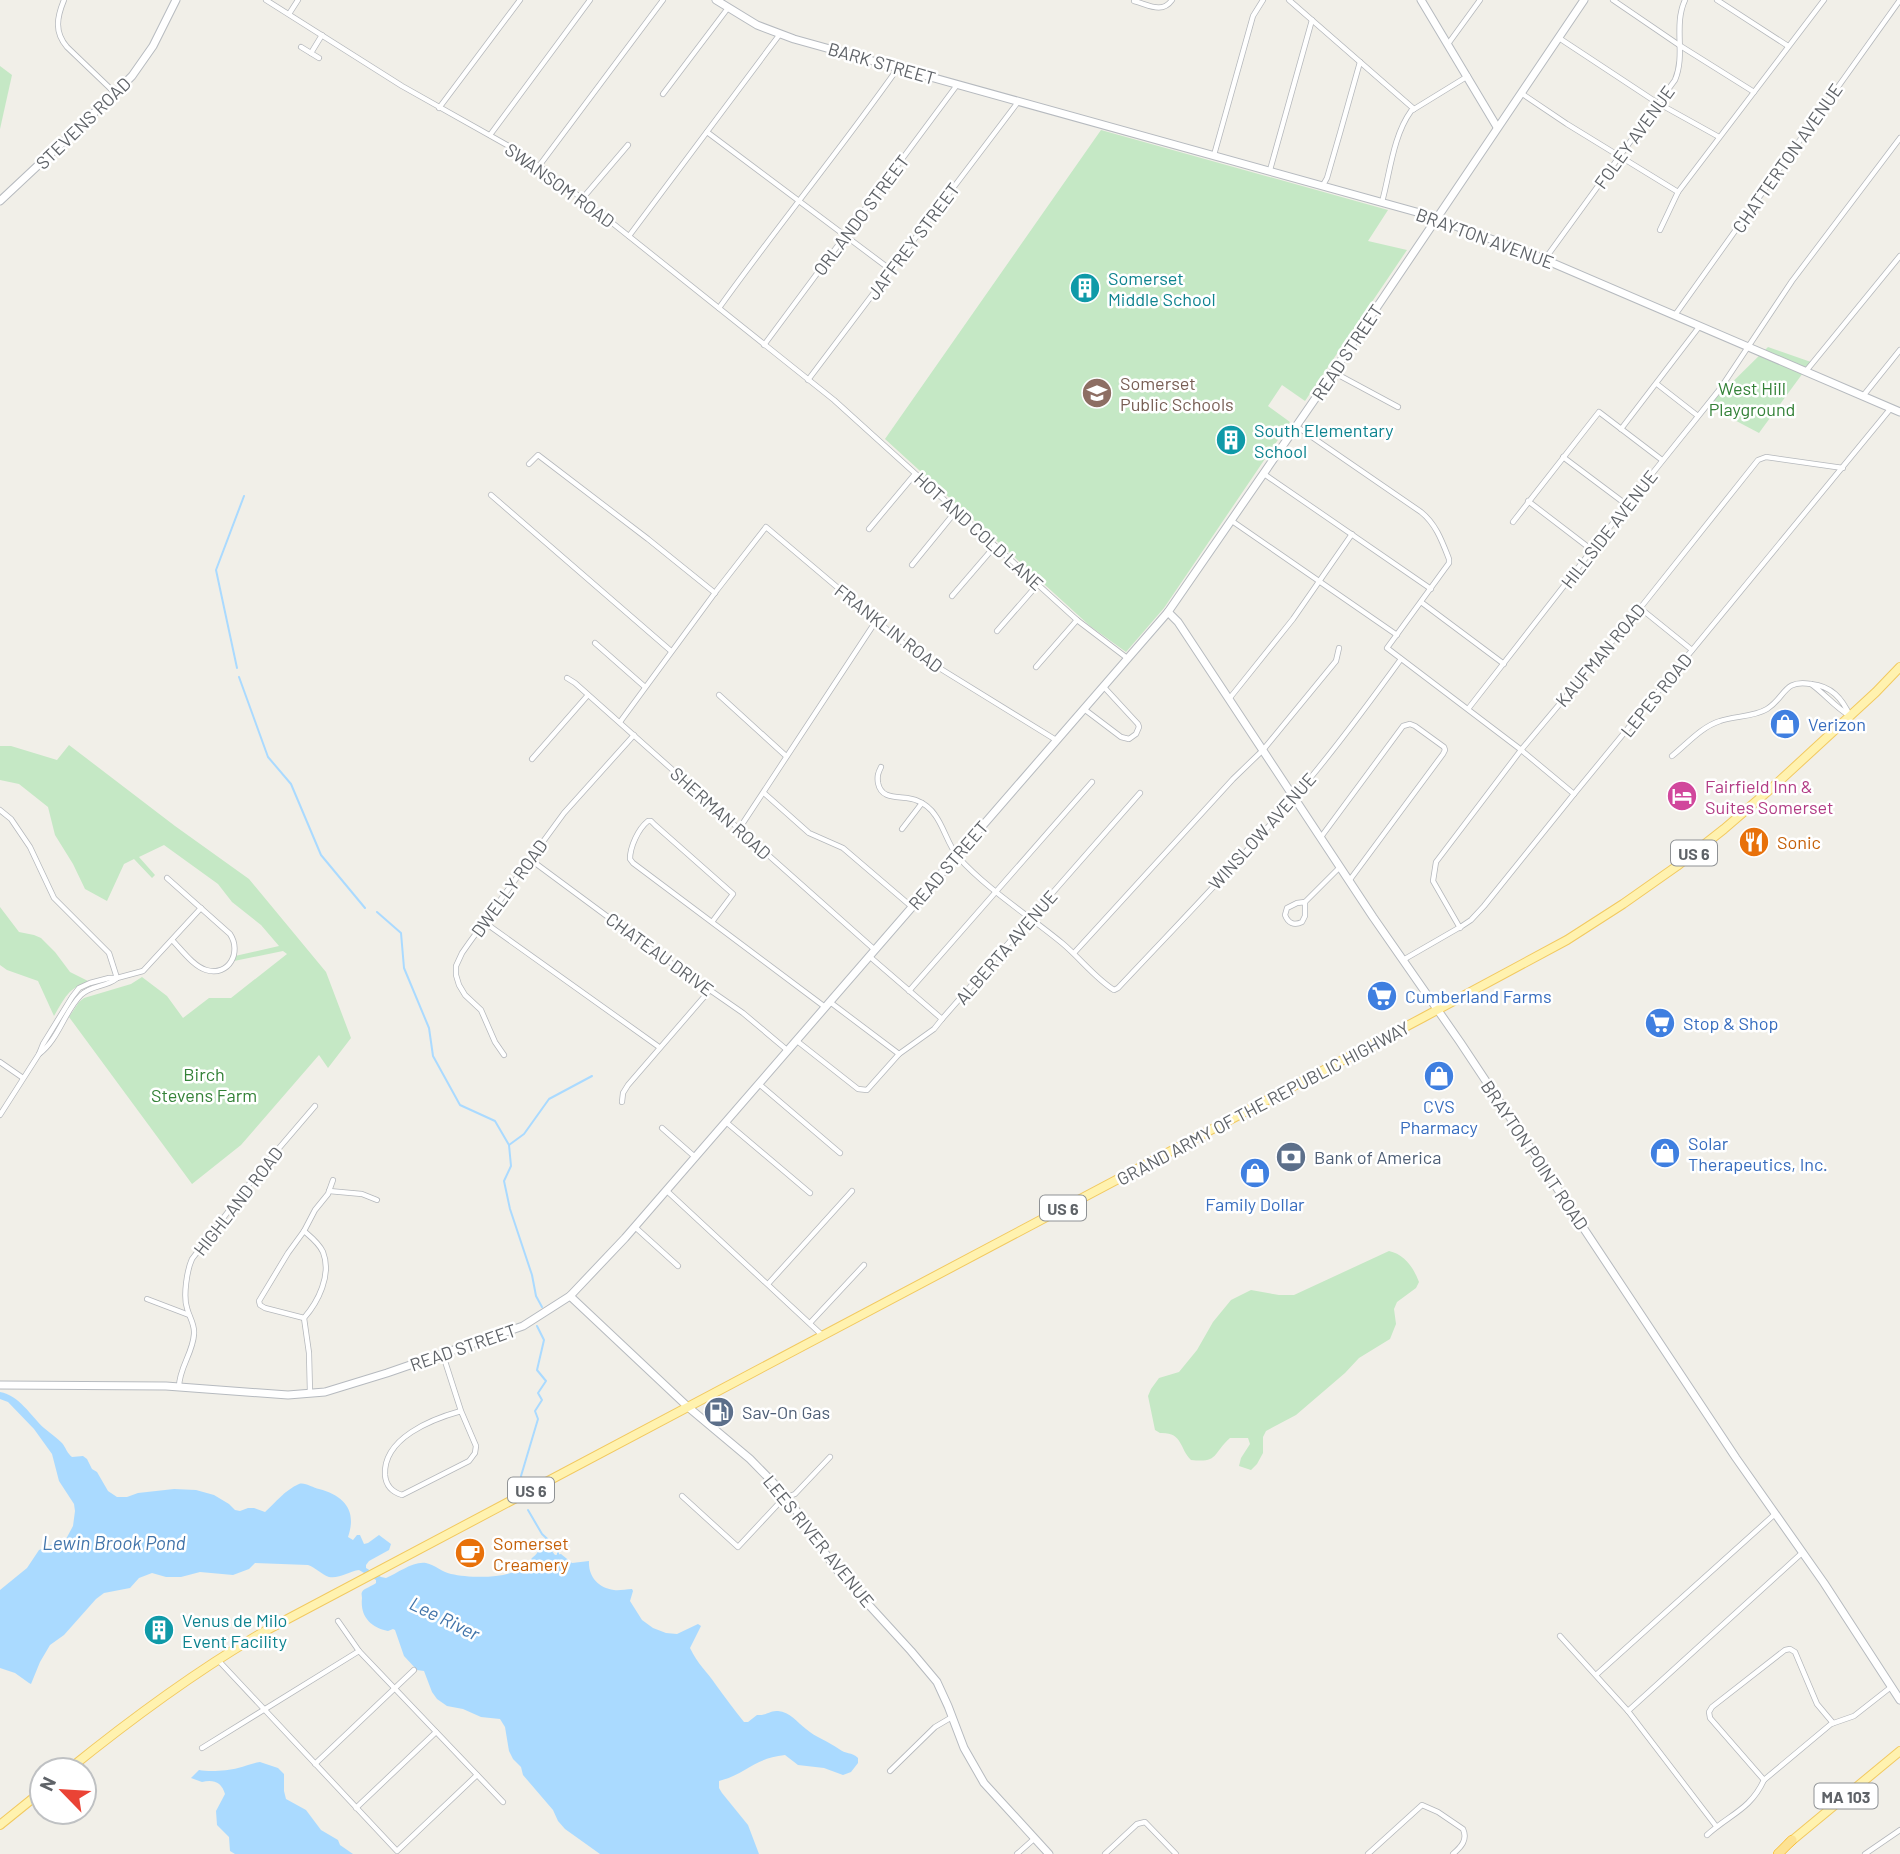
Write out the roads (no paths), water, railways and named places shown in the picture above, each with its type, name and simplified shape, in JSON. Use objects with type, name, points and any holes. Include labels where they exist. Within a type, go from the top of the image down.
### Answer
[{"type":"highway","points":[[1777,1854],[1792,1840]]},
{"type":"main road","name":"STEVENS ROAD","points":[[0,201],[132,76],[153,46],[176,0]]},
{"type":"main road","name":"BARK STREET","points":[[716,0],[757,25],[780,34],[1054,112]]},
{"type":"main road","points":[[1421,0],[1497,127]]},
{"type":"main road","name":"READ STREET","points":[[0,1385],[179,1387],[310,1394],[355,1384],[523,1326],[570,1296],[635,1227],[1168,612],[1584,0]]},
{"type":"main road","name":"BRAYTON AVENUE","points":[[1054,112],[1270,170],[1436,219],[1545,260],[1900,412]]},
{"type":"main road","name":"BRAYTON POINT ROAD","points":[[1168,612],[1178,622],[1900,1700]]},
{"type":"main road","name":"GRAND ARMY OF THE REPUBLIC HIGHWAY","points":[[688,1406],[1437,1010],[1597,921],[1649,886],[1744,813],[1900,667]]},
{"type":"main road","name":"LEES RIVER AVENUE","points":[[570,1296],[688,1406],[750,1459],[787,1497],[836,1569],[930,1673],[943,1694],[964,1748],[978,1773],[1049,1854]]},
{"type":"main road","name":"US 6","points":[[86,1756],[160,1698],[270,1628],[688,1406]]},
{"type":"main road","name":"MA 103","points":[[1792,1840],[1900,1751]]},
{"type":"main road","points":[[0,1825],[28,1802]]},
{"type":"street","points":[[64,0],[58,16],[63,43],[115,93]]},
{"type":"street","name":"SWANSOM ROAD","points":[[266,0],[439,108],[490,135],[539,166],[834,400]]},
{"type":"street","points":[[289,14],[298,0]]},
{"type":"street","points":[[439,108],[520,0]]},
{"type":"street","points":[[490,135],[590,0]]},
{"type":"street","points":[[539,166],[663,0]]},
{"type":"street","points":[[1134,1],[1162,8],[1172,0]]},
{"type":"street","points":[[1214,155],[1253,16],[1263,0]]},
{"type":"street","points":[[1289,0],[1414,109]]},
{"type":"street","points":[[1448,44],[1480,0]]},
{"type":"street","points":[[1613,0],[1754,92]]},
{"type":"street","name":"FOLEY AVENUE","points":[[1545,260],[1677,74],[1679,17],[1685,0]]},
{"type":"street","points":[[1717,0],[1788,46]]},
{"type":"street","points":[[1660,230],[1678,192],[1823,0]]},
{"type":"street","name":"CHATTERTON AVENUE","points":[[1675,316],[1899,0]]},
{"type":"street","points":[[663,94],[728,8]]},
{"type":"street","points":[[1270,170],[1312,20]]},
{"type":"street","points":[[629,236],[780,34]]},
{"type":"street","points":[[310,53],[322,35]]},
{"type":"street","points":[[1559,37],[1658,103],[1719,138]]},
{"type":"street","points":[[302,47],[319,58]]},
{"type":"street","points":[[1323,185],[1360,62]]},
{"type":"street","points":[[719,309],[898,68]]},
{"type":"street","points":[[1382,202],[1401,130],[1408,116],[1414,109],[1468,76]]},
{"type":"street","name":"ORLANDO STREET","points":[[765,345],[957,85]]},
{"type":"street","points":[[1521,93],[1678,192]]},
{"type":"street","name":"JAFFREY STREET","points":[[808,380],[1017,102]]},
{"type":"street","points":[[707,132],[891,270]]},
{"type":"street","name":"HILLSIDE AVENUE","points":[[1468,709],[1720,389],[1791,281],[1900,138]]},
{"type":"street","points":[[582,199],[628,145]]},
{"type":"street","points":[[1806,372],[1900,256]]},
{"type":"street","points":[[1621,429],[1700,327]]},
{"type":"street","points":[[1863,396],[1900,350]]},
{"type":"street","points":[[1333,372],[1398,407]]},
{"type":"street","points":[[1657,384],[1698,416]]},
{"type":"street","name":"HOT AND COLD LANE","points":[[834,400],[1077,620],[1127,658]]},
{"type":"street","name":"LEPES ROAD","points":[[1403,960],[1460,928],[1484,906],[1891,408]]},
{"type":"street","points":[[1513,522],[1599,412],[1662,460]]},
{"type":"street","points":[[1296,426],[1421,512],[1438,533],[1449,559],[1431,589],[1387,648],[1574,794]]},
{"type":"street","points":[[529,464],[538,455],[715,593],[620,722]]},
{"type":"street","points":[[1563,457],[1627,505]]},
{"type":"street","name":"KAUFMAN ROAD","points":[[1460,928],[1433,881],[1434,868],[1521,750],[1762,458],[1843,468]]},
{"type":"street","points":[[869,529],[915,474]]},
{"type":"street","points":[[1264,474],[1431,589]]},
{"type":"street","points":[[491,495],[671,651]]},
{"type":"street","points":[[1528,501],[1592,550]]},
{"type":"street","points":[[912,565],[956,510]]},
{"type":"street","points":[[1232,521],[1396,635]]},
{"type":"street","name":"FRANKLIN ROAD","points":[[715,593],[766,527],[920,657],[1056,740]]},
{"type":"street","points":[[1229,699],[1271,649],[1352,534]]},
{"type":"street","points":[[952,596],[995,546]]},
{"type":"street","points":[[997,631],[1038,584]]},
{"type":"street","points":[[1420,602],[1504,664]]},
{"type":"street","points":[[1640,608],[1692,650]]},
{"type":"street","points":[[1036,667],[1077,620]]},
{"type":"street","points":[[739,829],[876,621]]},
{"type":"street","points":[[595,643],[645,687]]},
{"type":"street","points":[[881,768],[877,777],[879,787],[885,794],[922,803],[936,816],[957,855],[996,892],[1074,953],[1233,779],[1263,750],[1336,661],[1339,648]]},
{"type":"street","name":"WINSLOW AVENUE","points":[[1074,953],[1112,988],[1118,988],[1230,870],[1295,796],[1338,744],[1401,659]]},
{"type":"street","name":"SHERMAN ROAD","points":[[567,678],[739,829],[909,991],[942,1019]]},
{"type":"street","points":[[1672,757],[1712,723],[1767,709],[1786,688],[1801,682],[1811,684],[1850,716]]},
{"type":"street","points":[[1084,708],[1121,737],[1129,739],[1136,734],[1138,724],[1103,686]]},
{"type":"street","points":[[532,759],[588,695]]},
{"type":"street","points":[[719,695],[786,756]]},
{"type":"street","points":[[1321,837],[1398,731],[1407,724],[1415,726],[1444,747],[1443,754],[1349,881]]},
{"type":"street","name":"DWELLY ROAD","points":[[504,1055],[481,1010],[461,990],[456,966],[462,953],[564,813],[634,735]]},
{"type":"street","points":[[909,991],[1092,782]]},
{"type":"street","points":[[764,793],[809,833],[844,848],[912,906]]},
{"type":"street","name":"ALBERTA AVENUE","points":[[797,1041],[858,1089],[867,1090],[899,1054],[934,1029],[1140,793]]},
{"type":"street","points":[[902,829],[922,803]]},
{"type":"street","points":[[0,810],[11,819],[30,847],[58,903],[109,953],[117,978]]},
{"type":"street","points":[[712,922],[733,894],[656,825],[648,821],[641,828],[630,859],[661,886],[827,1004],[899,1054]]},
{"type":"street","name":"CHATEAU DRIVE","points":[[531,860],[743,1013],[788,1051]]},
{"type":"street","points":[[1305,902],[1302,922],[1288,922],[1285,915],[1287,908],[1305,902],[1340,867]]},
{"type":"street","points":[[167,878],[230,934],[234,940],[235,953],[229,964],[220,970],[206,970],[172,940]]},
{"type":"street","points":[[0,1115],[83,993],[110,984],[117,978],[143,971],[201,908]]},
{"type":"street","points":[[484,922],[659,1047]]},
{"type":"street","points":[[622,1102],[628,1085],[710,990]]},
{"type":"street","points":[[0,1062],[23,1078]]},
{"type":"street","points":[[759,1084],[840,1153]]},
{"type":"street","name":"HIGHLAND ROAD","points":[[179,1387],[181,1372],[195,1330],[186,1305],[188,1272],[194,1255],[262,1168],[315,1107]]},
{"type":"street","points":[[726,1122],[810,1193]]},
{"type":"street","points":[[662,1128],[695,1157]]},
{"type":"street","points":[[304,1318],[265,1308],[259,1302],[304,1231],[314,1210],[329,1191],[333,1180]]},
{"type":"street","points":[[329,1191],[362,1194],[377,1200]]},
{"type":"street","points":[[666,1191],[823,1335]]},
{"type":"street","points":[[768,1284],[852,1191]]},
{"type":"street","points":[[635,1227],[678,1266]]},
{"type":"street","points":[[304,1231],[323,1252],[325,1262],[322,1289],[304,1318],[309,1353],[310,1394]]},
{"type":"street","points":[[810,1323],[863,1265]]},
{"type":"street","points":[[149,1301],[190,1316]]},
{"type":"street","points":[[443,1354],[461,1411],[476,1446],[475,1453],[469,1461],[405,1494],[397,1494],[387,1485],[385,1468],[392,1449],[427,1422],[461,1411]]},
{"type":"street","points":[[682,1496],[738,1547],[780,1502],[796,1494],[830,1457]]},
{"type":"street","points":[[1597,1675],[1776,1513]]},
{"type":"street","points":[[1628,1712],[1803,1552]]},
{"type":"street","points":[[338,1621],[359,1651],[503,1802]]},
{"type":"street","points":[[1560,1636],[1628,1712],[1717,1826]]},
{"type":"street","points":[[1764,1780],[1710,1718],[1712,1707],[1785,1650],[1790,1649],[1795,1652],[1817,1704],[1833,1723]]},
{"type":"street","points":[[202,1748],[359,1651]]},
{"type":"street","points":[[217,1660],[397,1851],[477,1774]]},
{"type":"street","points":[[315,1764],[414,1670]]},
{"type":"street","points":[[1707,1835],[1748,1804],[1764,1780],[1833,1723],[1854,1716],[1891,1687]]},
{"type":"street","points":[[890,1771],[927,1733],[952,1716]]},
{"type":"street","points":[[356,1808],[436,1732]]},
{"type":"street","points":[[1368,1854],[1422,1805],[1463,1829],[1463,1846],[1453,1854]]},
{"type":"street","points":[[1105,1854],[1137,1824],[1145,1822],[1176,1854]]},
{"type":"street","points":[[1865,1854],[1900,1830]]},
{"type":"street","points":[[1017,1854],[1035,1838]]},
{"type":"water","points":[[0,1392],[19,1402],[62,1443],[72,1457],[83,1456],[87,1459],[108,1491],[117,1497],[174,1489],[196,1490],[214,1495],[235,1510],[254,1508],[265,1512],[299,1484],[328,1492],[342,1500],[350,1512],[348,1537],[353,1540],[360,1535],[364,1544],[379,1535],[391,1544],[389,1550],[366,1565],[366,1568],[381,1577],[386,1578],[421,1563],[459,1575],[505,1575],[525,1566],[537,1554],[541,1545],[547,1546],[555,1555],[561,1554],[572,1563],[589,1561],[590,1572],[599,1584],[614,1590],[632,1589],[630,1601],[642,1620],[653,1628],[677,1634],[698,1624],[701,1626],[690,1648],[744,1722],[757,1715],[782,1712],[841,1751],[856,1756],[858,1763],[851,1772],[843,1775],[824,1768],[798,1765],[785,1755],[765,1759],[719,1781],[722,1793],[748,1825],[759,1854],[600,1854],[565,1829],[553,1810],[523,1775],[521,1767],[509,1751],[505,1727],[500,1719],[481,1717],[447,1706],[437,1699],[424,1671],[417,1670],[404,1656],[395,1630],[388,1631],[371,1624],[363,1610],[362,1593],[376,1583],[376,1580],[359,1570],[329,1577],[308,1565],[255,1563],[249,1569],[233,1575],[200,1572],[181,1577],[166,1577],[152,1573],[139,1578],[130,1588],[104,1593],[64,1635],[50,1645],[31,1684],[15,1673],[0,1668],[0,1590],[27,1568],[39,1550],[66,1539],[73,1526],[75,1511],[74,1504],[59,1481],[52,1454],[34,1429],[8,1402],[0,1399]]},
{"type":"water","points":[[260,1762],[278,1768],[284,1774],[286,1799],[306,1810],[321,1830],[338,1840],[340,1845],[353,1854],[235,1854],[230,1851],[229,1837],[217,1825],[216,1811],[225,1794],[224,1790],[216,1782],[202,1782],[191,1778],[199,1770],[229,1770]]},
{"type":"waterway","points":[[237,668],[216,570],[244,496]]},
{"type":"waterway","points":[[239,677],[268,757],[291,784],[321,855],[365,908]]},
{"type":"waterway","points":[[377,912],[401,933],[404,968],[429,1028],[433,1056],[460,1105],[495,1121],[509,1145],[511,1166],[504,1181],[536,1296],[542,1307]]},
{"type":"waterway","points":[[509,1145],[524,1134],[549,1099],[592,1076]]},
{"type":"waterway","points":[[522,1481],[521,1476],[538,1419],[535,1411],[542,1400],[538,1393],[546,1381],[537,1370],[544,1340],[537,1326]]},
{"type":"waterway","points":[[528,1510],[542,1534],[558,1549],[558,1557]]},
{"type":"place","name":"Somerset Middle School","points":[[1085,288]]},
{"type":"place","name":"Somerset Public Schools","points":[[1097,393]]},
{"type":"place","name":"South Elementary School","points":[[1231,440]]},
{"type":"place","name":"Verizon","points":[[1785,724]]},
{"type":"place","name":"Fairfield Inn & Suites Somerset","points":[[1682,796]]},
{"type":"place","name":"Sonic","points":[[1754,842]]},
{"type":"place","name":"Cumberland Farms","points":[[1382,996]]},
{"type":"place","name":"Stop & Shop","points":[[1660,1023]]},
{"type":"place","name":"CVS Pharmacy","points":[[1439,1076]]},
{"type":"place","name":"Solar Therapeutics, Inc.","points":[[1665,1153]]},
{"type":"place","name":"Bank of America","points":[[1291,1157]]},
{"type":"place","name":"Family Dollar","points":[[1255,1173]]},
{"type":"place","name":"Sav-On Gas","points":[[719,1412]]},
{"type":"place","name":"Somerset Creamery","points":[[470,1553]]},
{"type":"place","name":"Venus de Milo Event Facility","points":[[159,1630]]},
{"type":"park label","name":"West Hill Playground","points":[[1752,398]]},
{"type":"park label","name":"Birch Stevens Farm","points":[[204,1084]]},
{"type":"water label","name":"Lewin Brook Pond","points":[[114,1542]]},
{"type":"water label","name":"Lee River","points":[[445,1618]]}]
